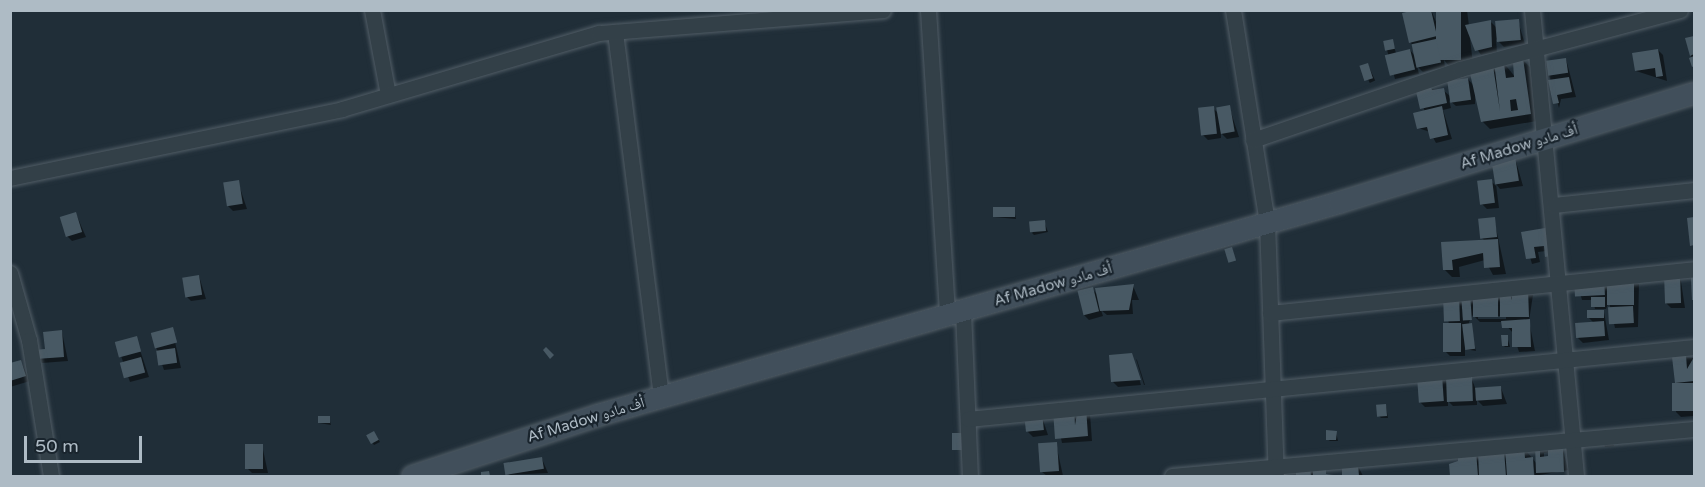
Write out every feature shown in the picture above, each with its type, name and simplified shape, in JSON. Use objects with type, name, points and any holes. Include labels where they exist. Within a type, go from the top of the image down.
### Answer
[{"type":"street","points":[[372,10],[388,95]]},
{"type":"street","points":[[10,178],[388,95],[530,49],[615,32],[884,10]]},
{"type":"street","points":[[928,10],[955,313],[968,419],[970,477]]},
{"type":"street","points":[[1233,10],[1267,222],[1276,470]]},
{"type":"street","points":[[1532,10],[1532,52],[1554,205],[1562,283],[1576,477]]},
{"type":"street","points":[[1253,140],[1396,89],[1680,10]]},
{"type":"street","points":[[615,32],[661,397]]},
{"type":"street","name":"Af Madow أف مادو","points":[[412,477],[661,397],[1267,222],[1695,93]]},
{"type":"street","points":[[1554,205],[1695,190]]},
{"type":"street","points":[[1270,313],[1695,269]]},
{"type":"street","points":[[10,273],[29,340],[51,477]]},
{"type":"street","points":[[968,419],[1695,347]]},
{"type":"street","points":[[1172,477],[1276,470],[1573,439],[1695,429]]},
{"type":"building","points":[[1431,10],[1437,36],[1409,43],[1402,13]]},
{"type":"building","points":[[1436,10],[1461,10],[1461,60],[1436,60]]},
{"type":"building","points":[[1519,19],[1521,40],[1497,42],[1495,21]]},
{"type":"building","points":[[1491,20],[1492,47],[1475,51],[1465,25]]},
{"type":"building","points":[[1694,36],[1694,54],[1690,56],[1685,38]]},
{"type":"building","points":[[1393,39],[1395,49],[1385,51],[1383,41]]},
{"type":"building","points":[[1436,39],[1441,62],[1417,68],[1412,44]]},
{"type":"building","points":[[1410,49],[1415,69],[1390,76],[1385,55]]},
{"type":"building","points":[[1658,49],[1663,76],[1656,77],[1655,68],[1635,71],[1632,53]]},
{"type":"building","points":[[1694,56],[1694,66],[1692,67],[1689,58]]},
{"type":"building","points":[[1523,58],[1531,114],[1481,122],[1469,69],[1493,66],[1500,111],[1494,62]],"holes":[[[1513,62],[1514,77],[1506,78],[1504,64]],[[1516,99],[1518,110],[1511,111],[1510,100]]]},
{"type":"building","points":[[1566,58],[1568,73],[1548,76],[1546,61]]},
{"type":"building","points":[[1368,63],[1373,78],[1364,81],[1359,66]]},
{"type":"building","points":[[1569,77],[1572,92],[1557,95],[1559,103],[1553,104],[1548,80]]},
{"type":"building","points":[[1468,78],[1471,100],[1450,103],[1447,81]]},
{"type":"building","points":[[1430,84],[1432,90],[1444,88],[1447,103],[1420,109],[1415,87]]},
{"type":"building","points":[[1230,105],[1235,132],[1221,134],[1216,107]]},
{"type":"building","points":[[1214,106],[1217,134],[1201,136],[1198,108]]},
{"type":"building","points":[[1442,106],[1448,135],[1430,139],[1427,127],[1417,129],[1413,113]]},
{"type":"building","points":[[1515,156],[1519,181],[1495,184],[1491,160]]},
{"type":"building","points":[[1492,179],[1495,203],[1480,205],[1477,181]]},
{"type":"building","points":[[239,180],[243,204],[227,206],[223,183]]},
{"type":"building","points":[[993,207],[1015,207],[1015,217],[993,217]]},
{"type":"building","points":[[76,212],[82,232],[66,237],[60,217]]},
{"type":"building","points":[[1495,217],[1497,237],[1480,239],[1478,219]]},
{"type":"building","points":[[1694,217],[1694,245],[1690,246],[1687,218]]},
{"type":"building","points":[[1045,220],[1046,231],[1030,232],[1029,221]]},
{"type":"building","points":[[1551,227],[1555,255],[1545,257],[1544,246],[1534,247],[1536,258],[1526,259],[1521,232]]},
{"type":"building","points":[[1498,239],[1500,267],[1484,268],[1483,253],[1452,260],[1453,270],[1443,270],[1441,242]]},
{"type":"building","points":[[1232,247],[1236,260],[1228,263],[1224,249]]},
{"type":"building","points":[[1680,273],[1681,303],[1665,304],[1664,274]]},
{"type":"building","points":[[199,275],[202,295],[185,297],[182,278]]},
{"type":"building","points":[[1604,277],[1605,295],[1575,297],[1574,279]]},
{"type":"building","points":[[1694,277],[1694,300],[1692,300],[1691,278]]},
{"type":"building","points":[[1607,278],[1634,278],[1634,305],[1607,305]]},
{"type":"building","points":[[1134,284],[1129,310],[1100,311],[1095,288]]},
{"type":"building","points":[[1093,287],[1099,311],[1084,315],[1077,291]]},
{"type":"building","points":[[1473,287],[1498,287],[1498,317],[1473,317]]},
{"type":"building","points":[[1528,288],[1529,317],[1500,317],[1500,289],[1508,289],[1512,300],[1512,289]]},
{"type":"building","points":[[1470,293],[1472,320],[1463,321],[1461,294]]},
{"type":"building","points":[[1459,294],[1460,321],[1444,322],[1443,295]]},
{"type":"building","points":[[1591,297],[1605,297],[1605,307],[1591,307]]},
{"type":"building","points":[[1633,306],[1634,323],[1609,324],[1608,307]]},
{"type":"building","points":[[1587,310],[1604,310],[1604,318],[1587,318]]},
{"type":"building","points":[[1530,319],[1531,347],[1512,347],[1512,328],[1502,328],[1501,321]]},
{"type":"building","points":[[1604,321],[1605,336],[1576,338],[1575,323]]},
{"type":"building","points":[[1443,323],[1461,323],[1461,352],[1443,352]]},
{"type":"building","points":[[1472,323],[1475,349],[1465,350],[1462,324]]},
{"type":"building","points":[[173,327],[177,342],[155,348],[151,333]]},
{"type":"building","points":[[62,330],[64,357],[36,359],[35,350],[45,349],[43,332]]},
{"type":"building","points":[[1501,335],[1508,335],[1508,346],[1502,346]]},
{"type":"building","points":[[137,336],[141,351],[119,357],[115,342]]},
{"type":"building","points":[[546,347],[554,355],[550,359],[543,350]]},
{"type":"building","points":[[175,348],[177,363],[158,365],[156,351]]},
{"type":"building","points":[[1132,353],[1141,380],[1111,382],[1109,355]]},
{"type":"building","points":[[1686,355],[1687,369],[1694,357],[1694,381],[1675,383],[1672,357]]},
{"type":"building","points":[[141,357],[145,372],[124,378],[120,363]]},
{"type":"building","points":[[21,360],[26,376],[10,381],[10,363]]},
{"type":"building","points":[[1442,375],[1444,401],[1419,403],[1417,377]]},
{"type":"building","points":[[1472,375],[1473,401],[1447,402],[1446,376]]},
{"type":"building","points":[[1672,383],[1694,383],[1694,411],[1672,411]]},
{"type":"building","points":[[1501,386],[1502,399],[1476,401],[1475,388]]},
{"type":"building","points":[[1386,404],[1387,416],[1377,417],[1376,405]]},
{"type":"building","points":[[1086,407],[1088,436],[1055,439],[1053,410],[1074,408],[1075,425],[1078,408]]},
{"type":"building","points":[[1042,412],[1044,430],[1026,432],[1024,414]]},
{"type":"building","points":[[318,416],[330,416],[330,423],[318,423]]},
{"type":"building","points":[[1326,430],[1337,431],[1336,440],[1326,440]]},
{"type":"building","points":[[374,431],[379,440],[371,444],[366,435]]},
{"type":"building","points":[[952,433],[962,433],[962,450],[952,450]]},
{"type":"building","points":[[1057,442],[1059,471],[1040,472],[1038,443]]},
{"type":"building","points":[[245,444],[263,444],[263,469],[245,469]]},
{"type":"building","points":[[1563,444],[1564,472],[1536,473],[1535,445]],"holes":[[[1540,448],[1548,448],[1548,456],[1540,457]]]},
{"type":"building","points":[[1524,446],[1525,458],[1533,457],[1534,475],[1507,476],[1505,448]]},
{"type":"building","points":[[1495,450],[1504,450],[1506,476],[1479,476],[1478,451],[1495,454]]},
{"type":"building","points":[[1476,451],[1478,476],[1450,476],[1449,464],[1458,461],[1458,453]]},
{"type":"building","points":[[542,457],[544,469],[505,475],[503,463]]},
{"type":"building","points":[[1358,465],[1359,476],[1342,476],[1342,466]]},
{"type":"building","points":[[1310,467],[1311,476],[1296,476],[1296,468]]},
{"type":"building","points":[[1326,468],[1326,474],[1341,476],[1313,476],[1313,469]]},
{"type":"building","points":[[489,471],[490,476],[481,476],[481,472]]}]
